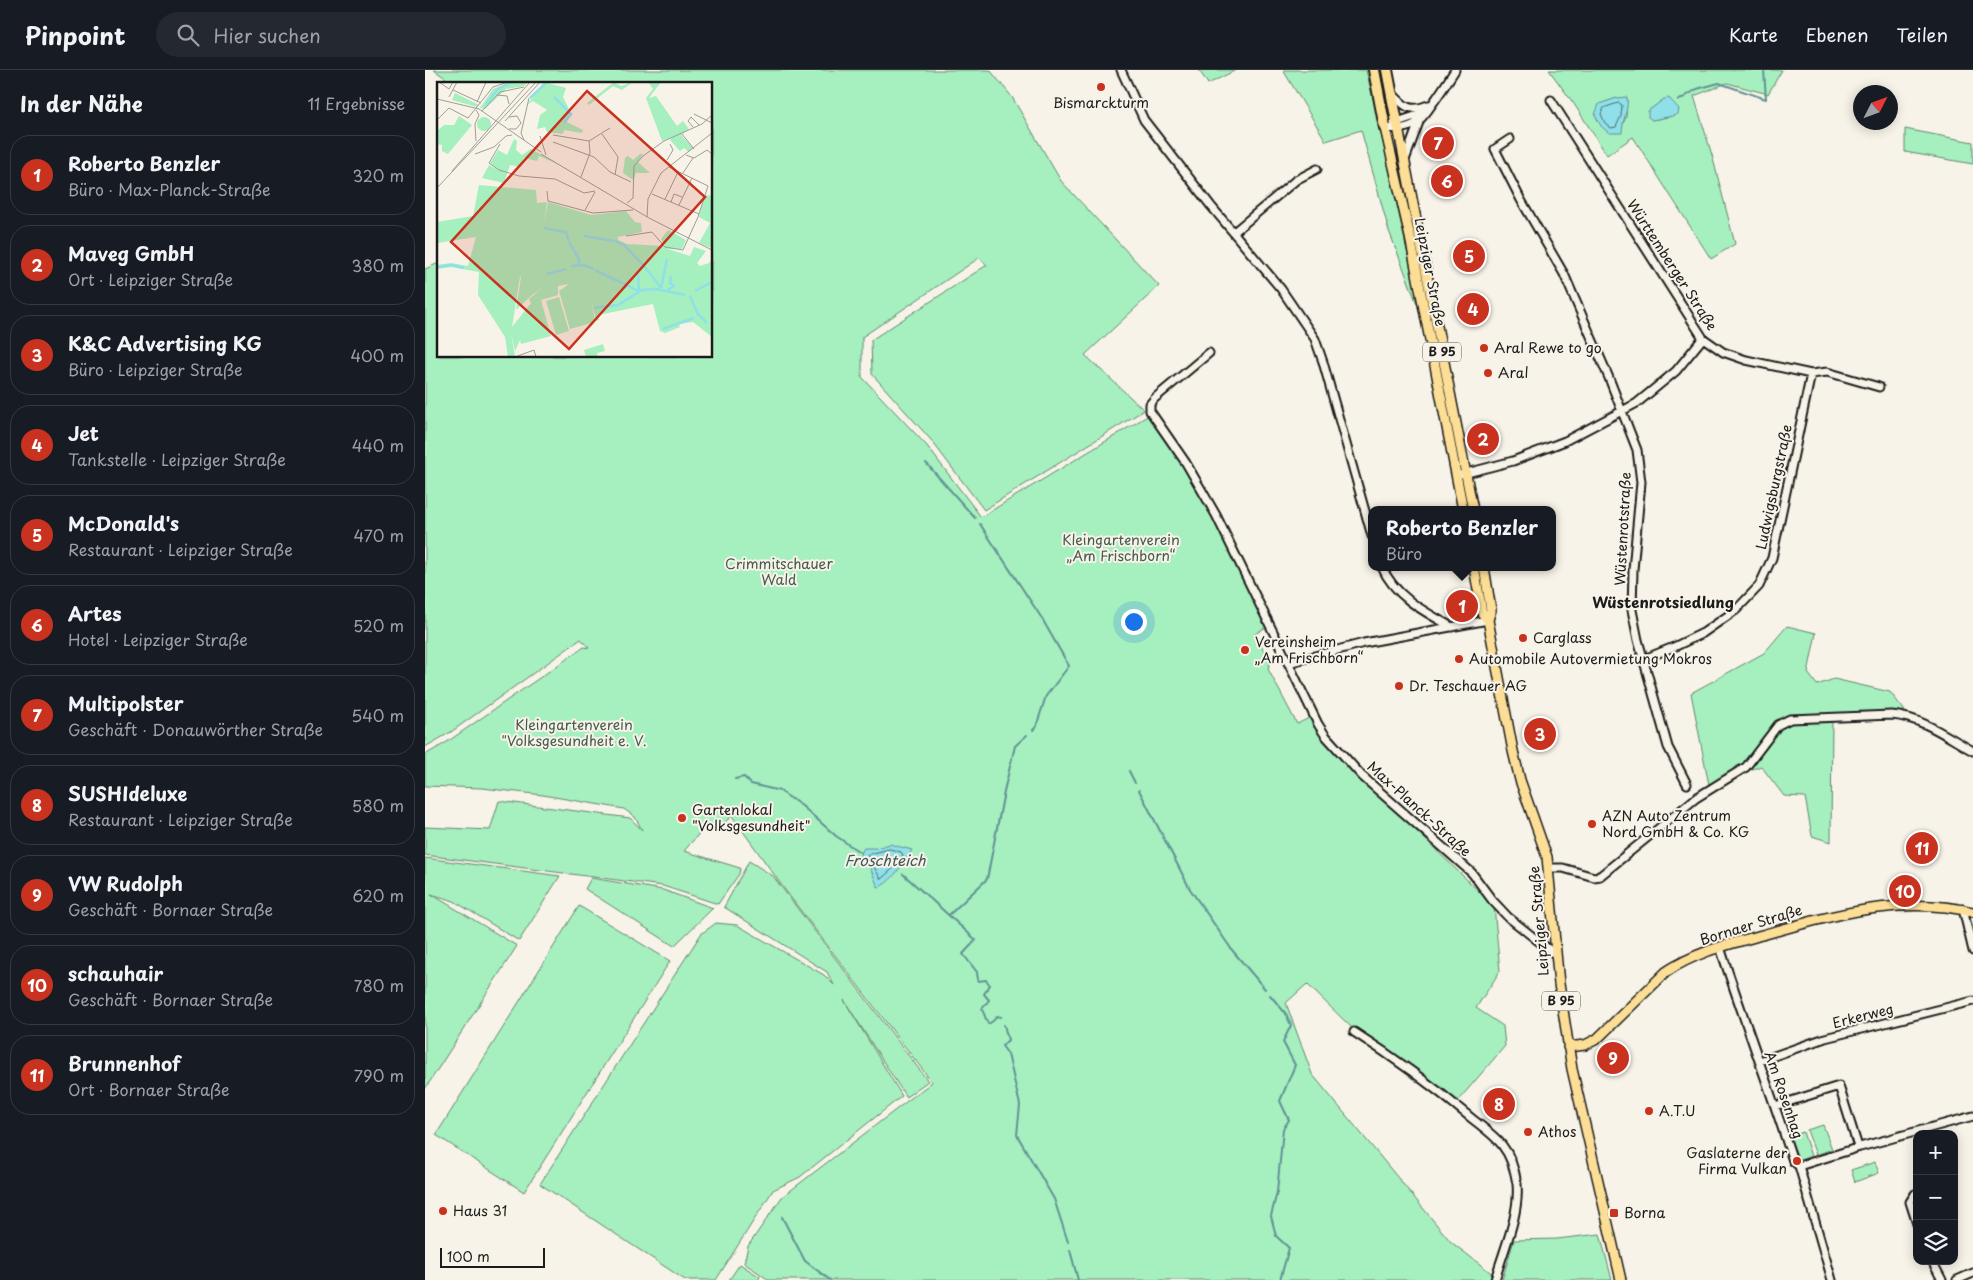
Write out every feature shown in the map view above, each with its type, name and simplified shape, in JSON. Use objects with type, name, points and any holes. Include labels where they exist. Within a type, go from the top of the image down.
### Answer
[{"type":"highway","name":"Leipziger Straße","points":[[1374,70],[1385,128]]},
{"type":"highway","name":"Leipziger Straße","points":[[1387,70],[1398,126]]},
{"type":"main road","name":"Leipziger Straße","points":[[1398,126],[1461,475],[1463,506]]},
{"type":"main road","name":"Leipziger Straße","points":[[1385,128],[1461,475],[1472,506]]},
{"type":"main road","name":"Leipziger Straße","points":[[1475,571],[1482,613],[1488,620]]},
{"type":"main road","name":"Leipziger Straße","points":[[1485,571],[1491,610],[1488,620],[1513,752],[1520,780],[1544,848],[1548,868],[1555,955],[1568,1047],[1621,1280]]},
{"type":"main road","name":"Bornaer Straße","points":[[1568,1047],[1585,1045],[1597,1039],[1667,972],[1678,964],[1720,947],[1836,914],[1883,907],[1945,906],[1973,912]]},
{"type":"street","points":[[1121,70],[1144,120],[1281,289],[1315,339],[1368,522]]},
{"type":"street","points":[[1405,161],[1419,122],[1455,70]]},
{"type":"street","points":[[1391,92],[1405,106],[1412,109],[1433,103]]},
{"type":"street","name":"Württemberger Straße","points":[[1551,100],[1703,338],[1723,352],[1746,360],[1811,374],[1827,372],[1879,387]]},
{"type":"street","points":[[1398,126],[1418,115],[1433,103]]},
{"type":"street","points":[[1385,128],[1419,122]]},
{"type":"street","name":"Wüstenrotstraße","points":[[1510,139],[1495,149],[1521,200],[1564,274],[1609,378],[1637,450],[1641,482],[1633,570],[1632,610],[1668,747],[1687,784]]},
{"type":"street","points":[[1234,232],[1296,180],[1317,168]]},
{"type":"street","points":[[1461,475],[1513,461],[1565,441],[1637,403],[1676,371],[1703,338]]},
{"type":"street","name":"Max-Planck-Straße","points":[[1209,353],[1155,398],[1150,404],[1150,410],[1186,462],[1216,514],[1318,724],[1362,776],[1472,873],[1492,900],[1508,916],[1555,955]]},
{"type":"street","name":"Ludwigsburgstraße","points":[[1644,659],[1676,646],[1720,622],[1736,610],[1759,586],[1772,558],[1811,374]]},
{"type":"street","points":[[1384,571],[1395,588],[1407,599],[1452,627]]},
{"type":"street","points":[[1288,663],[1364,642],[1488,620]]},
{"type":"street","points":[[1548,868],[1563,868],[1594,877],[1600,876],[1696,798],[1747,767],[1777,725],[1790,719],[1892,715],[1907,717],[1936,729],[1973,750]]},
{"type":"street","points":[[1963,909],[1973,951]]},
{"type":"street","name":"Am Rosenhag","points":[[1720,947],[1793,1161],[1799,1166],[1832,1280]]},
{"type":"street","name":"Erkerweg","points":[[1760,1061],[1825,1038],[1973,1001]]},
{"type":"street","points":[[1353,1032],[1409,1068],[1485,1130],[1505,1150],[1517,1185],[1516,1206],[1506,1249],[1495,1280]]},
{"type":"street","points":[[1775,1106],[1839,1086],[1858,1147]]},
{"type":"street","points":[[1799,1166],[1858,1147],[1973,1116]]},
{"type":"street","points":[[1913,1197],[1910,1202],[1913,1211]]},
{"type":"street","points":[[1934,1265],[1941,1280]]},
{"type":"street","points":[[1957,1280],[1973,1273]]},
{"type":"green space","name":"Crimmitschauer Wald","points":[[434,70],[990,70],[1012,97],[1061,181],[1159,286],[1085,355],[1144,410],[984,510],[931,440],[872,374],[871,340],[987,265],[979,258],[862,337],[862,377],[927,446],[981,517],[1149,415],[1189,473],[1236,560],[1266,627],[1255,634],[1270,663],[1268,669],[1297,724],[1311,717],[1336,753],[1494,906],[1500,971],[1476,1008],[1503,1026],[1505,1046],[1456,1103],[1355,1031],[1307,984],[1286,1003],[1312,1074],[1451,1242],[1494,1275],[1493,1280],[769,1280],[744,1263],[748,1246],[782,1197],[932,1082],[788,894],[732,816],[716,830],[703,829],[684,851],[740,868],[739,874],[718,904],[663,886],[425,855],[425,827],[490,830],[499,801],[630,818],[642,830],[635,817],[624,809],[543,795],[482,788],[425,786],[425,755],[447,742],[584,647],[589,648],[581,639],[451,732],[425,747],[425,269],[437,264],[437,358],[713,358],[713,82],[451,82]]},
{"type":"green space","points":[[1199,70],[1236,70],[1208,84]]},
{"type":"green space","points":[[1283,70],[1366,70],[1421,314],[1389,231],[1361,130],[1326,141]]},
{"type":"green space","points":[[1549,70],[1782,70],[1768,94],[1727,83],[1694,96],[1712,155],[1735,244],[1711,259],[1633,137],[1607,155]],"holes":[[[1617,98],[1627,101],[1626,117],[1622,126],[1600,104]],[[1655,106],[1673,116],[1652,120],[1648,111]]]},
{"type":"green space","points":[[1905,129],[1973,142],[1973,164],[1905,152]]},
{"type":"green space","points":[[1787,626],[1816,633],[1808,673],[1817,685],[1834,679],[1890,692],[1905,711],[1832,716],[1831,842],[1812,836],[1805,797],[1784,796],[1761,766],[1709,785],[1691,693],[1764,653]]},
{"type":"green space","points":[[425,858],[560,876],[519,941],[454,901],[431,894],[517,946],[425,1089]]},
{"type":"green space","points":[[749,861],[773,876],[928,1081],[906,1097],[844,1000],[902,1096],[800,1177],[773,1190],[716,1280],[685,1280],[540,1184],[701,934],[716,923],[737,925],[824,975],[834,985],[827,972],[724,907]]},
{"type":"green space","points":[[591,878],[663,890],[713,908],[674,946],[585,889]]},
{"type":"green space","points":[[579,906],[670,961],[524,1192],[436,1135]]},
{"type":"green space","points":[[1823,1125],[1832,1149],[1816,1155],[1807,1130]]},
{"type":"green space","points":[[1803,1132],[1811,1156],[1800,1160],[1790,1137]]},
{"type":"green space","points":[[1875,1162],[1879,1173],[1855,1182],[1851,1170]]},
{"type":"green space","points":[[1600,1234],[1612,1280],[1502,1280],[1514,1240],[1557,1239]]},
{"type":"green space","points":[[740,1264],[760,1277],[758,1280],[729,1280]]},
{"type":"water","points":[[1627,97],[1622,133],[1609,133],[1601,126],[1595,115],[1599,104]]},
{"type":"water","points":[[1669,98],[1679,109],[1678,114],[1652,120],[1648,117],[1648,111],[1664,99]]},
{"type":"water","name":"Froschteich","points":[[890,844],[912,850],[902,866],[888,882],[878,887],[871,870],[860,855],[864,848],[876,848]]},
{"type":"waterway","points":[[1678,101],[1697,89],[1719,83],[1766,99],[1764,70]]},
{"type":"waterway","points":[[926,463],[975,518]]},
{"type":"waterway","points":[[980,524],[1041,617],[1069,666],[1046,696],[1036,727],[1033,730]]},
{"type":"waterway","points":[[949,915],[987,879],[1015,746],[1027,735]]},
{"type":"waterway","points":[[1129,771],[1135,783]]},
{"type":"waterway","points":[[735,779],[744,777],[751,784],[780,791],[802,806],[836,836],[861,853]]},
{"type":"waterway","points":[[1139,790],[1190,889],[1232,950],[1265,989]]},
{"type":"waterway","points":[[903,874],[976,940],[963,954],[977,972],[978,981],[986,980],[990,985],[984,994],[989,1000],[982,1009],[988,1024],[997,1016],[1001,1017]]},
{"type":"waterway","points":[[1270,995],[1286,1014],[1291,1025],[1283,1042],[1295,1065],[1280,1101],[1289,1120],[1283,1129],[1277,1192],[1271,1216],[1276,1236],[1289,1248],[1280,1280]]},
{"type":"waterway","points":[[1004,1025],[1008,1040],[1002,1046],[1008,1054],[1020,1105],[1017,1135],[1054,1199],[1068,1242]]},
{"type":"waterway","points":[[782,1217],[805,1261],[830,1280]]},
{"type":"waterway","points":[[1070,1250],[1078,1280]]},
{"type":"place","name":"Bismarckturm","points":[[1101,87]]},
{"type":"place","name":"Multipolster","points":[[1438,143]]},
{"type":"place","name":"Artes","points":[[1447,181]]},
{"type":"place","name":"McDonald's","points":[[1469,256]]},
{"type":"place","name":"Jet","points":[[1473,309]]},
{"type":"place","name":"Aral Rewe to go","points":[[1484,348]]},
{"type":"place","name":"Aral","points":[[1488,373]]},
{"type":"place","name":"Maveg GmbH","points":[[1483,439]]},
{"type":"place","name":"Roberto Benzler","points":[[1462,606]]},
{"type":"place","name":"Carglass","points":[[1523,638]]},
{"type":"place","name":"Vereinsheim „Am Frischborn“","points":[[1245,650]]},
{"type":"place","name":"Automobile Autovermietung Mokros","points":[[1459,659]]},
{"type":"place","name":"Dr. Teschauer AG","points":[[1399,686]]},
{"type":"place","name":"K&C Advertising KG","points":[[1540,734]]},
{"type":"place","name":"Gartenlokal \"Volksgesundheit\"","points":[[682,818]]},
{"type":"place","name":"AZN Auto Zentrum Nord GmbH & Co. KG","points":[[1592,824]]},
{"type":"place","name":"Brunnenhof","points":[[1922,848]]},
{"type":"place","name":"schauhair","points":[[1905,891]]},
{"type":"place","name":"VW Rudolph","points":[[1613,1058]]},
{"type":"place","name":"SUSHIdeluxe","points":[[1499,1104]]},
{"type":"place","name":"A.T.U","points":[[1649,1111]]},
{"type":"place","name":"Athos","points":[[1528,1132]]},
{"type":"place","name":"Gaslaterne der Firma Vulkan","points":[[1797,1161]]},
{"type":"place","name":"Haus 31","points":[[443,1211]]},
{"type":"place","name":"Borna","points":[[1614,1213]]},
{"type":"district","name":"Wüstenrotsiedlung","points":[[1663,603]]},
{"type":"park label","name":"Kleingartenverein „Am Frischborn“","points":[[1121,548]]},
{"type":"park label","name":"Kleingartenverein \"Volksgesundheit e. V.","points":[[574,734]]}]
